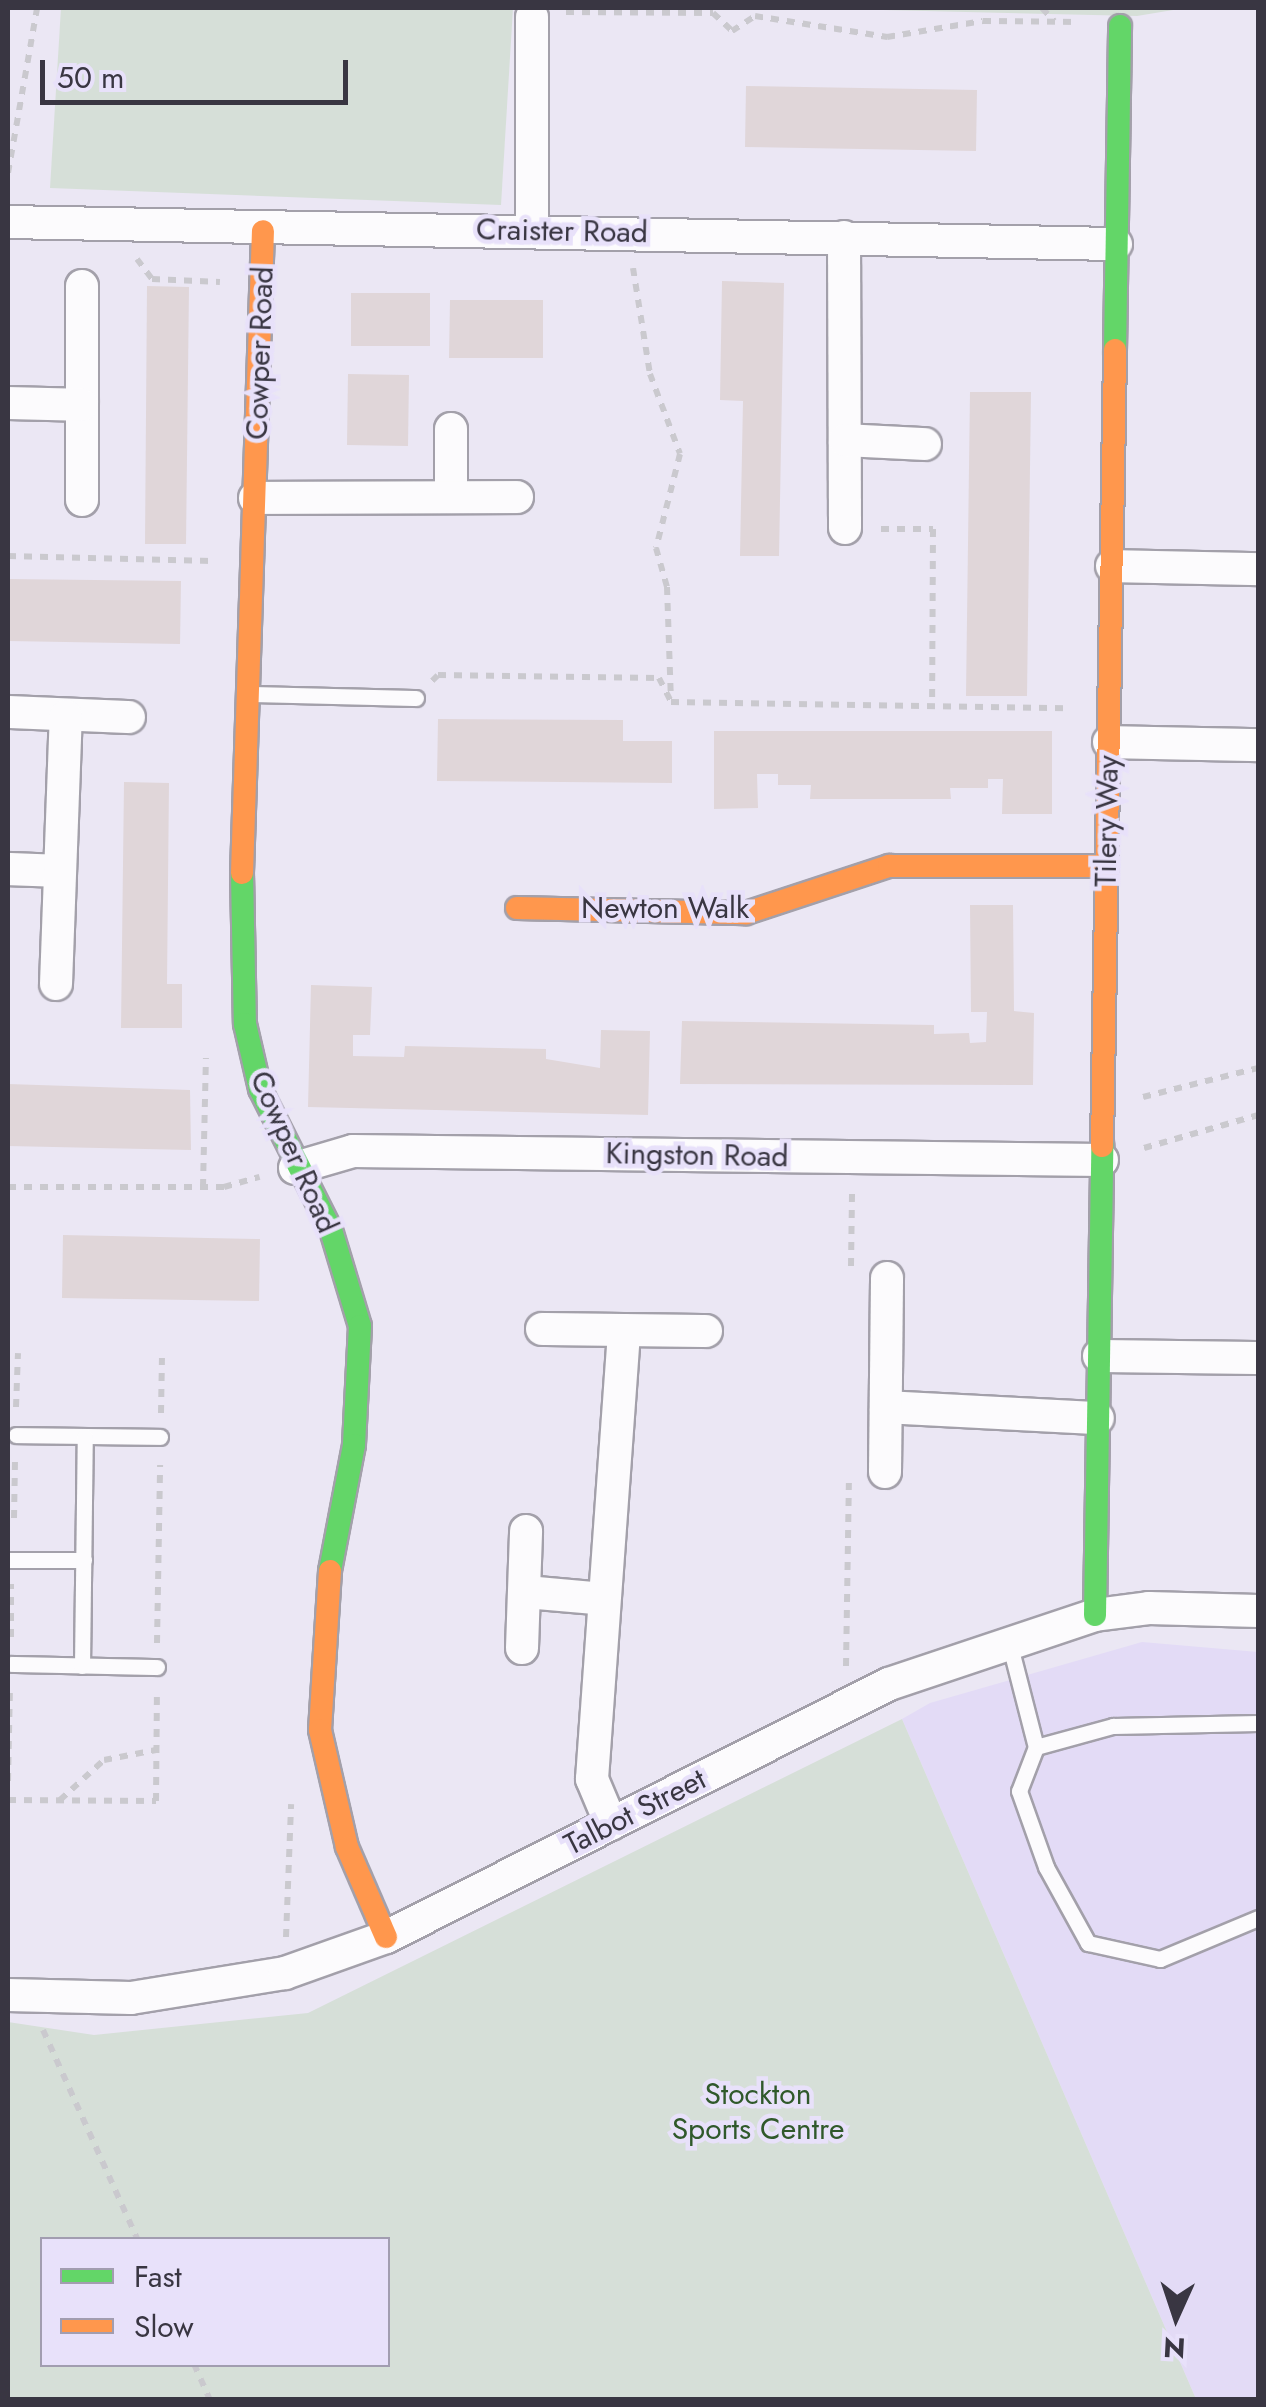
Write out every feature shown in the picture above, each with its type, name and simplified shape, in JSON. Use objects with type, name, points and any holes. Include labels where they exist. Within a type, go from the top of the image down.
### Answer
[{"type":"street","points":[[532,17],[532,230]]},
{"type":"street","name":"Tilery Way","points":[[1095,1615],[1120,26]]},
{"type":"street","name":"Craister Road","points":[[8,222],[264,231],[532,230],[1116,244]]},
{"type":"street","name":"Cowper Road","points":[[264,231],[241,895],[245,1024],[260,1089],[295,1168],[331,1230],[360,1326],[354,1446],[326,1593],[320,1730],[348,1847],[386,1937]]},
{"type":"street","points":[[844,237],[845,528]]},
{"type":"street","points":[[82,286],[82,500]]},
{"type":"street","points":[[8,403],[82,405]]},
{"type":"street","points":[[451,428],[451,497]]},
{"type":"street","points":[[845,440],[925,444]]},
{"type":"street","points":[[256,498],[517,497]]},
{"type":"street","points":[[1112,566],[1258,569]]},
{"type":"street","points":[[8,712],[130,717]]},
{"type":"street","points":[[56,984],[66,716]]},
{"type":"street","points":[[1109,742],[1258,744]]},
{"type":"street","name":"Newton Walk","points":[[517,908],[746,914],[889,866],[1106,866]]},
{"type":"street","points":[[8,869],[59,870]]},
{"type":"street","name":"Kingston Road","points":[[295,1168],[353,1151],[1102,1160]]},
{"type":"street","points":[[886,1472],[887,1278]]},
{"type":"street","points":[[542,1329],[706,1331]]},
{"type":"street","points":[[612,1824],[592,1779],[624,1330]]},
{"type":"street","points":[[1099,1356],[1258,1358]]},
{"type":"street","points":[[886,1408],[1098,1418]]},
{"type":"street","points":[[522,1648],[526,1531]]},
{"type":"street","points":[[526,1592],[604,1598]]},
{"type":"street","name":"Talbot Street","points":[[18,1996],[131,1998],[284,1973],[386,1937],[846,1702],[1008,1642],[1095,1615],[1258,1611]]},
{"type":"lane","points":[[250,694],[416,698]]},
{"type":"lane","points":[[16,1435],[160,1437]]},
{"type":"lane","points":[[82,1666],[86,1436]]},
{"type":"lane","points":[[8,1560],[84,1560]]},
{"type":"lane","points":[[1008,1642],[1036,1747],[1020,1790],[1046,1867],[1088,1943],[1160,1959],[1258,1918]]},
{"type":"lane","points":[[11,1664],[157,1667]]},
{"type":"lane","points":[[1036,1747],[1113,1726],[1258,1722]]},
{"type":"path","points":[[8,173],[37,8]]},
{"type":"path","points":[[577,8],[713,13],[732,32],[755,16],[887,37],[984,20],[1120,26]]},
{"type":"path","points":[[1042,8],[1054,21]]},
{"type":"path","points":[[627,232],[650,374],[680,454],[656,548],[668,587],[671,702]]},
{"type":"path","points":[[845,528],[933,529],[932,705]]},
{"type":"path","points":[[8,556],[254,562]]},
{"type":"path","points":[[416,698],[438,675],[548,676],[659,678],[671,702]]},
{"type":"path","points":[[671,702],[1109,709]]},
{"type":"path","points":[[1103,1107],[1258,1068]]},
{"type":"path","points":[[1102,1160],[1258,1116]]},
{"type":"path","points":[[8,1187],[224,1188],[295,1168]]},
{"type":"path","points":[[8,1800],[156,1801],[162,1358]]},
{"type":"path","points":[[60,1800],[104,1760],[156,1750]]},
{"type":"path","points":[[284,1973],[291,1797]]},
{"type":"path","points":[[18,1996],[137,2237]]},
{"type":"path","points":[[195,2367],[210,2400]]},
{"type":"shaded area","points":[[1142,1642],[1258,1652],[1258,2399],[1196,2399],[902,1719],[930,1703]]},
{"type":"green space","points":[[61,8],[513,8],[501,205],[50,188]]},
{"type":"green space","points":[[800,8],[1185,8],[1137,16]]},
{"type":"green space","name":"Stockton Sports Centre","points":[[902,1719],[1196,2399],[8,2399],[8,2022],[94,2035],[308,2013]]},
{"type":"building","points":[[746,86],[977,90],[976,151],[745,147]]},
{"type":"building","points":[[722,281],[784,283],[779,556],[740,556],[743,401],[720,400]]},
{"type":"building","points":[[147,286],[189,287],[186,544],[145,544]]},
{"type":"building","points":[[351,293],[430,293],[430,346],[351,346]]},
{"type":"building","points":[[450,300],[543,300],[543,358],[449,358]]},
{"type":"building","points":[[348,374],[409,375],[408,446],[347,445]]},
{"type":"building","points":[[970,392],[1031,392],[1027,696],[966,696]]},
{"type":"building","points":[[8,579],[181,581],[180,644],[8,641]]},
{"type":"building","points":[[438,719],[623,720],[623,741],[672,741],[672,783],[437,781]]},
{"type":"building","points":[[714,731],[1052,731],[1052,814],[1002,814],[1003,779],[988,779],[988,788],[950,788],[951,799],[810,799],[811,785],[778,785],[778,774],[757,774],[758,808],[714,809]]},
{"type":"building","points":[[124,782],[169,783],[167,984],[182,984],[182,1028],[121,1028]]},
{"type":"building","points":[[970,905],[1013,905],[1014,1011],[1034,1013],[1033,1085],[680,1084],[682,1021],[934,1025],[934,1034],[969,1033],[970,1043],[986,1042],[987,1012],[971,1012]]},
{"type":"building","points":[[311,985],[372,987],[370,1035],[353,1035],[353,1056],[404,1057],[405,1046],[546,1049],[546,1059],[600,1068],[601,1030],[650,1031],[648,1115],[308,1107]]},
{"type":"building","points":[[8,1084],[190,1090],[191,1150],[8,1146]]},
{"type":"building","points":[[63,1235],[260,1239],[259,1301],[62,1298]]},
{"type":"traffic: fast","points":[[1115,350],[1120,26]]},
{"type":"traffic: fast","points":[[242,873],[245,1024],[260,1089],[331,1230],[360,1326],[354,1445],[330,1571]]},
{"type":"traffic: fast","points":[[1095,1615],[1102,1146]]},
{"type":"traffic: slow","points":[[242,873],[263,231]]},
{"type":"traffic: slow","points":[[1102,1146],[1115,350]]},
{"type":"traffic: slow","points":[[517,908],[746,913],[889,866],[1107,866]]},
{"type":"traffic: slow","points":[[330,1571],[320,1730],[347,1847],[386,1937]]}]
